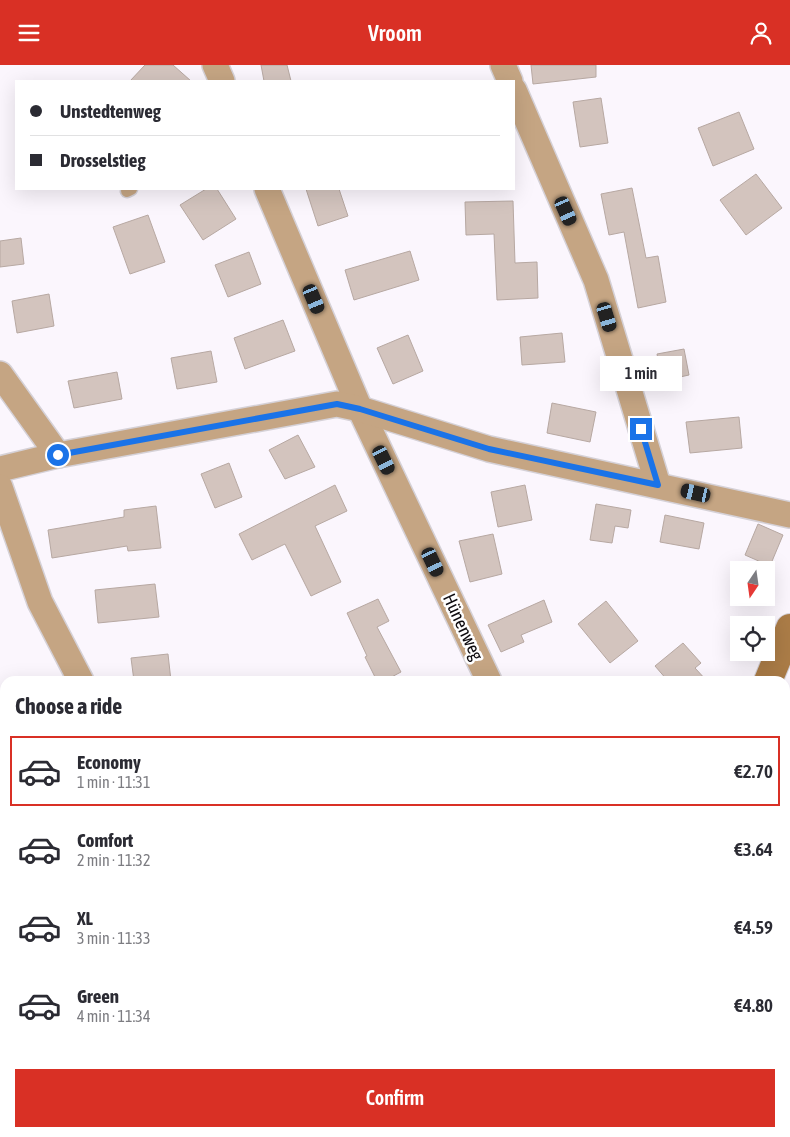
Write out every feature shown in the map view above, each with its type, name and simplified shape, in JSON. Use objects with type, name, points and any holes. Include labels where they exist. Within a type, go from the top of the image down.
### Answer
[{"type":"main road","points":[[770,676],[790,628]]},
{"type":"street","points":[[215,65],[222,80]]},
{"type":"street","points":[[503,65],[510,80]]},
{"type":"street","points":[[515,93],[596,280],[658,485]]},
{"type":"street","name":"Hünenweg","points":[[267,190],[360,409],[487,676]]},
{"type":"street","points":[[0,374],[58,455]]},
{"type":"street","points":[[0,469],[58,455],[337,404],[360,409],[489,449],[790,515]]},
{"type":"street","points":[[0,487],[40,602],[78,676]]},
{"type":"building","points":[[145,65],[173,65],[190,80],[131,80]]},
{"type":"building","points":[[261,65],[287,65],[291,80],[264,80]]},
{"type":"building","points":[[531,65],[596,65],[596,77],[533,84]]},
{"type":"building","points":[[601,98],[608,143],[580,147],[573,102]]},
{"type":"building","points":[[739,112],[754,149],[713,166],[698,128]]},
{"type":"building","points":[[756,174],[782,208],[746,235],[720,200]]},
{"type":"building","points":[[632,188],[646,258],[658,256],[666,302],[638,308],[624,232],[609,235],[601,194]]},
{"type":"building","points":[[204,190],[218,190],[236,219],[203,240],[180,205]]},
{"type":"building","points":[[306,190],[339,190],[348,216],[318,226]]},
{"type":"building","points":[[513,201],[515,263],[537,262],[538,298],[497,300],[494,234],[466,235],[465,202]]},
{"type":"building","points":[[148,215],[165,262],[130,274],[113,227]]},
{"type":"building","points":[[21,238],[24,264],[0,267],[0,241]]},
{"type":"building","points":[[410,251],[419,280],[354,300],[345,270]]},
{"type":"building","points":[[249,252],[261,284],[228,297],[215,265]]},
{"type":"building","points":[[49,294],[54,326],[17,333],[12,301]]},
{"type":"building","points":[[283,320],[295,351],[245,369],[234,338]]},
{"type":"building","points":[[562,333],[565,362],[522,365],[520,337]]},
{"type":"building","points":[[408,335],[423,371],[393,384],[377,348]]},
{"type":"building","points":[[684,349],[689,375],[662,381],[657,354]]},
{"type":"building","points":[[211,351],[217,382],[177,389],[171,358]]},
{"type":"building","points":[[117,372],[122,399],[74,408],[68,381]]},
{"type":"building","points":[[552,403],[596,412],[590,442],[547,433]]},
{"type":"building","points":[[739,417],[742,448],[690,453],[686,422]]},
{"type":"building","points":[[298,435],[315,467],[285,479],[269,450]]},
{"type":"building","points":[[229,463],[242,497],[215,508],[201,474]]},
{"type":"building","points":[[335,485],[347,511],[315,526],[341,582],[311,596],[285,544],[252,560],[239,534]]},
{"type":"building","points":[[525,485],[532,520],[498,527],[491,492]]},
{"type":"building","points":[[596,504],[631,510],[628,528],[615,526],[612,543],[590,540]]},
{"type":"building","points":[[156,506],[161,548],[128,551],[127,546],[52,558],[48,530],[124,517],[124,510]]},
{"type":"building","points":[[665,515],[704,523],[699,549],[660,542]]},
{"type":"building","points":[[758,524],[783,535],[772,561],[759,561],[745,555]]},
{"type":"building","points":[[493,534],[502,574],[470,582],[459,541]]},
{"type":"building","points":[[155,584],[159,617],[98,623],[95,590]]},
{"type":"building","points":[[378,599],[389,621],[377,627],[401,672],[393,676],[374,676],[347,613]]},
{"type":"building","points":[[544,600],[552,622],[521,635],[524,642],[501,652],[488,625]]},
{"type":"building","points":[[606,601],[638,641],[610,663],[578,624]]},
{"type":"building","points":[[683,643],[701,663],[695,668],[702,676],[664,676],[655,666]]},
{"type":"building","points":[[168,654],[170,676],[133,676],[131,658]]},
{"type":"route","points":[[58,455],[337,404],[360,409],[489,449],[658,485],[641,429]]}]
